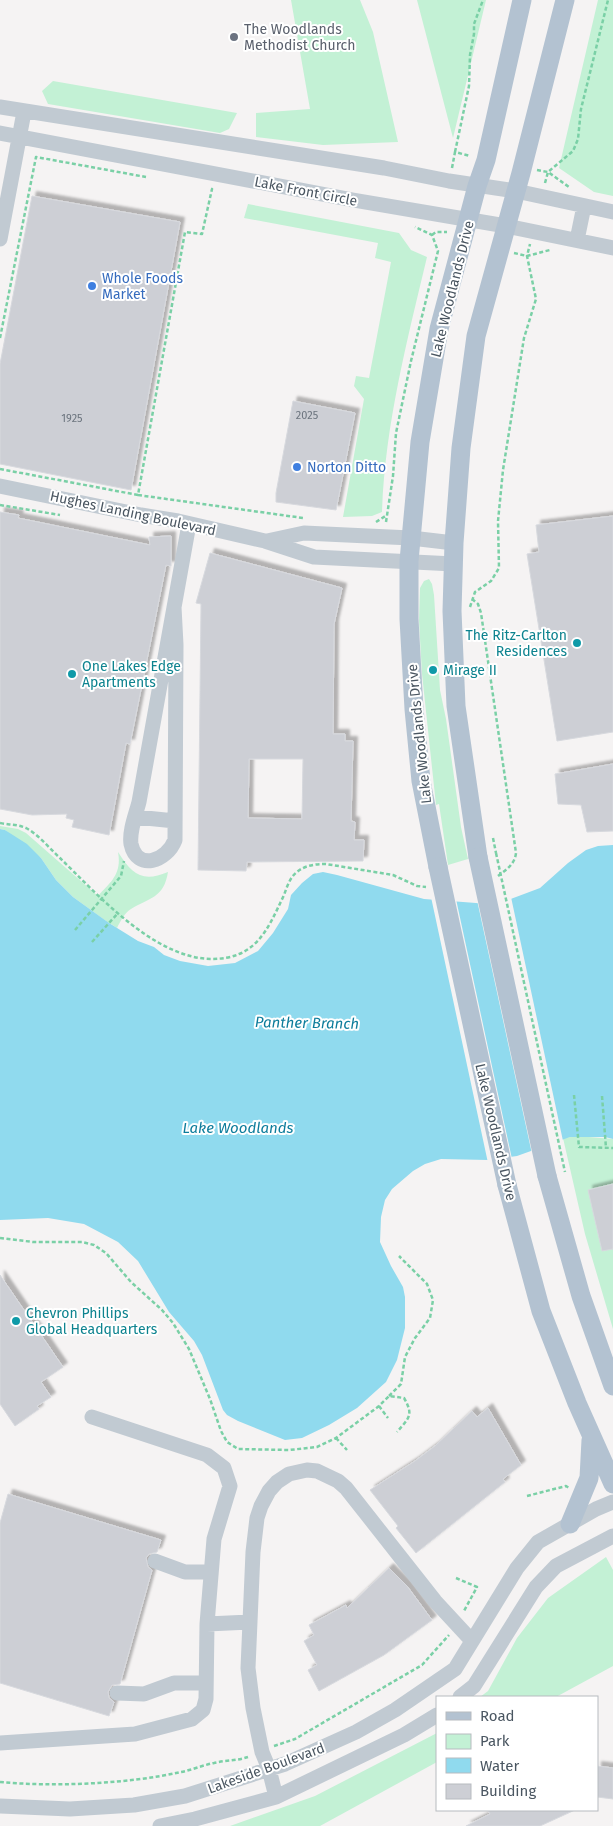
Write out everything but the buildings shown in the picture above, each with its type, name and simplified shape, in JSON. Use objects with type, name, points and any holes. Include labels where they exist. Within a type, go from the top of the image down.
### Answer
[{"type":"main road","name":"Lake Woodlands Drive","points":[[522,0],[486,160],[477,186],[439,329],[420,442],[409,560],[409,619],[414,709],[421,781],[507,1185],[541,1312],[591,1437],[613,1484]]},
{"type":"main road","points":[[565,0],[516,191],[476,336],[462,448],[454,543],[452,611],[456,706],[582,1296],[613,1386]]},
{"type":"main road","points":[[570,1524],[589,1478],[591,1437]]},
{"type":"street","points":[[0,107],[384,168],[477,186],[516,191],[613,212]]},
{"type":"street","points":[[0,239],[24,112]]},
{"type":"street","name":"Lake Front Circle","points":[[0,133],[353,200],[533,231],[613,248]]},
{"type":"street","points":[[577,240],[584,206]]},
{"type":"street","name":"Hughes Landing Boulevard","points":[[0,486],[265,541],[314,557],[409,560],[454,564]]},
{"type":"street","points":[[171,600],[176,645],[175,840],[172,849],[166,855],[150,861],[142,860],[134,852],[131,843],[171,600],[189,524]]},
{"type":"street","name":"Hughes Landing Boulevard","points":[[265,541],[304,534],[411,538],[454,543]]},
{"type":"street","points":[[136,817],[176,821]]},
{"type":"street","points":[[0,1743],[134,1734],[192,1719],[203,1710],[206,1699],[210,1572],[214,1539],[230,1486],[224,1468],[208,1455],[92,1417]]},
{"type":"street","points":[[276,1797],[269,1769],[262,1752],[253,1708],[248,1668],[253,1552],[258,1518],[261,1506],[269,1491],[283,1477],[308,1470],[317,1471],[338,1481],[346,1488],[435,1601],[472,1641]]},
{"type":"street","name":"Lakeside Boulevard","points":[[0,1806],[70,1810],[134,1805],[185,1796],[269,1769],[314,1752],[356,1732],[395,1710],[455,1669],[517,1568],[538,1542],[596,1509],[613,1502]]},
{"type":"street","points":[[461,1696],[474,1686],[536,1587],[556,1566],[613,1536]]},
{"type":"street","points":[[155,1561],[185,1572],[210,1572]]},
{"type":"street","points":[[207,1624],[250,1622]]},
{"type":"street","points":[[117,1693],[144,1694],[174,1683],[206,1683]]},
{"type":"street","points":[[395,1710],[404,1735]]},
{"type":"street","name":"Lakeside Boulevard","points":[[160,1826],[195,1819],[276,1797],[404,1735],[436,1716]]},
{"type":"path","points":[[456,152],[469,86],[474,24],[483,0]]},
{"type":"path","points":[[542,196],[548,172],[573,151],[578,139],[580,109],[608,0]]},
{"type":"path","points":[[0,338],[36,157],[154,178]]},
{"type":"path","points":[[138,495],[186,232],[202,234],[212,189],[203,187]]},
{"type":"path","points":[[469,609],[475,592],[491,581],[499,568],[498,521],[503,470],[524,338],[536,299],[527,256],[533,231]]},
{"type":"path","points":[[384,537],[393,476],[396,433],[411,361],[438,251],[432,235],[436,232],[448,232],[464,238]]},
{"type":"path","points":[[500,250],[527,256],[551,250]]},
{"type":"path","points":[[0,469],[138,495],[252,512],[309,518]]},
{"type":"path","points":[[375,522],[387,515]]},
{"type":"path","points":[[472,599],[478,604],[481,613],[516,853],[515,860],[496,877]]},
{"type":"path","points":[[0,824],[16,824],[26,828],[45,843],[102,898],[143,933],[186,955],[210,959],[235,956],[250,949],[263,935],[274,917],[290,882],[298,871],[305,867],[326,864],[393,875],[417,886],[434,886]]},
{"type":"path","points":[[493,835],[487,855],[556,1174]]},
{"type":"path","points":[[75,930],[102,898]]},
{"type":"path","points":[[92,942],[118,912]]},
{"type":"path","points":[[574,1095],[579,1147],[613,1148]]},
{"type":"path","points":[[602,1096],[606,1148]]},
{"type":"path","points":[[0,1238],[33,1242],[82,1242],[94,1245],[106,1253],[131,1282],[162,1310],[182,1336],[210,1399],[221,1432],[227,1442],[234,1447],[254,1451],[317,1447],[336,1438],[379,1406],[401,1384],[406,1357],[430,1318],[433,1300],[427,1284],[399,1256]]},
{"type":"path","points":[[389,1396],[404,1398],[410,1408],[409,1418],[397,1432]]},
{"type":"path","points":[[379,1406],[388,1418]]},
{"type":"path","points":[[336,1438],[347,1450]]},
{"type":"green space","points":[[291,0],[360,0],[373,32],[398,142],[323,145],[256,137],[256,113],[310,109]]},
{"type":"green space","points":[[417,0],[486,0],[453,138]]},
{"type":"green space","points":[[598,0],[613,0],[613,196],[594,192],[559,168]]},
{"type":"green space","points":[[53,81],[237,113],[229,129],[220,133],[48,104],[42,91]]},
{"type":"green space","points":[[248,204],[399,233],[411,250],[427,257],[392,415],[387,447],[382,512],[372,516],[343,517],[364,399],[354,386],[356,376],[369,378],[391,262],[375,258],[378,243],[244,218]]},
{"type":"green space","points":[[429,579],[434,595],[440,690],[446,719],[461,827],[468,859],[448,865],[439,804],[436,805],[422,674],[419,621],[420,588],[424,581]]},
{"type":"green space","points":[[0,826],[18,829],[26,833],[98,896],[111,882],[117,872],[118,852],[128,866],[138,874],[151,877],[168,872],[166,881],[155,896],[129,910],[117,928],[111,924],[93,944],[106,921],[73,897],[56,880],[41,858],[5,830],[0,829]]},
{"type":"green space","points":[[577,1136],[613,1139],[613,1329],[585,1234],[563,1138]]},
{"type":"green space","points":[[606,1557],[613,1570],[613,1666],[558,1696],[481,1696],[488,1691],[517,1638],[548,1598]]},
{"type":"green space","points":[[436,1734],[436,1763],[320,1826],[230,1826],[315,1796]]},
{"type":"water","name":"Lake Woodlands","points":[[0,829],[5,830],[27,844],[41,858],[56,880],[73,897],[109,923],[138,941],[154,947],[164,955],[180,961],[208,966],[235,963],[258,951],[273,933],[288,909],[291,895],[313,874],[323,872],[337,875],[424,899],[489,904],[505,901],[540,888],[586,850],[598,846],[613,845],[613,1139],[605,1137],[570,1137],[517,1156],[488,1160],[441,1159],[425,1164],[413,1171],[392,1189],[385,1200],[381,1217],[380,1242],[403,1287],[405,1297],[405,1328],[397,1360],[386,1382],[357,1408],[329,1425],[302,1438],[285,1440],[238,1421],[227,1415],[223,1410],[202,1355],[194,1341],[169,1312],[138,1261],[118,1242],[84,1224],[48,1218],[0,1220]]},
{"type":"pier","points":[[431,897],[456,899],[512,1159],[488,1163]]},
{"type":"pier","points":[[511,897],[563,1141],[532,1154],[477,900],[489,901]]},
{"type":"place","name":"The Woodlands Methodist Church","points":[[234,37]]},
{"type":"place","name":"Whole Foods Market","points":[[92,286]]},
{"type":"place","name":"Norton Ditto","points":[[297,467]]},
{"type":"place","name":"The Ritz-Carlton Residences","points":[[577,643]]},
{"type":"place","name":"Mirage II","points":[[433,670]]},
{"type":"place","name":"One Lakes Edge Apartments","points":[[72,674]]},
{"type":"place","name":"Chevron Phillips Global Headquarters","points":[[16,1321]]},
{"type":"water label","name":"Panther Branch","points":[[307,1023]]}]
